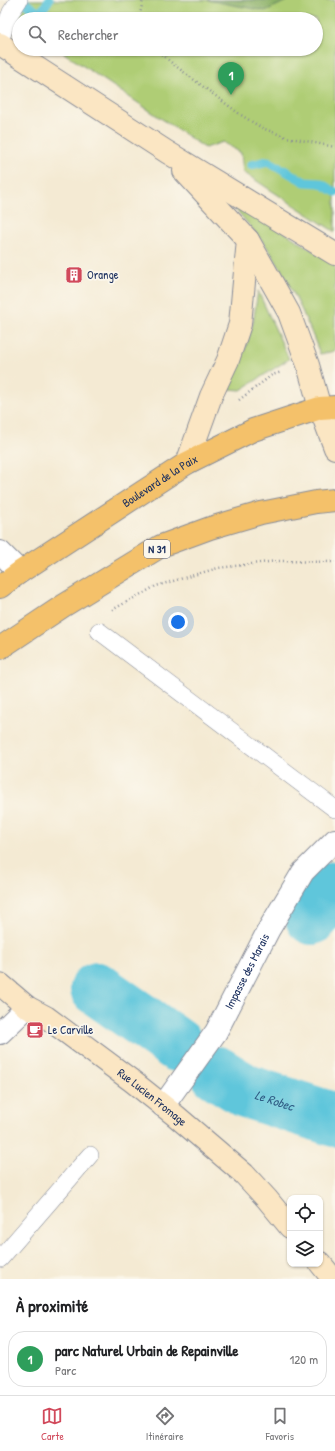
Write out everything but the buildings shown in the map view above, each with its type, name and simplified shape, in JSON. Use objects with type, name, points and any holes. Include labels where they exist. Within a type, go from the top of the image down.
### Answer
[{"type":"main road","points":[[0,44],[12,52]]},
{"type":"main road","points":[[19,56],[167,152],[335,254]]},
{"type":"main road","points":[[167,152],[248,240],[289,313],[308,365],[327,407],[335,448]]},
{"type":"main road","points":[[186,463],[211,396],[228,360],[240,324],[248,240]]},
{"type":"main road","name":"Boulevard de la Paix","points":[[0,587],[20,572],[186,463],[253,430],[327,407]]},
{"type":"main road","name":"N 31","points":[[0,648],[63,606],[161,546],[210,528],[261,513],[316,502],[335,500]]},
{"type":"main road","name":"Rue Lucien Fromage","points":[[0,984],[27,1007],[46,1017],[163,1106],[244,1174],[287,1223]]},
{"type":"main road","points":[[323,1267],[333,1279]]},
{"type":"street","points":[[0,552],[20,572]]},
{"type":"street","name":"Impasse des Marais","points":[[163,1106],[216,1032],[269,929],[303,872],[335,840]]},
{"type":"street","points":[[0,1033],[27,1007]]},
{"type":"lane","points":[[0,40],[12,13]]},
{"type":"lane","points":[[99,631],[335,809]]},
{"type":"lane","points":[[0,1259],[90,1155]]},
{"type":"path","points":[[140,12],[142,0]]},
{"type":"path","points":[[164,56],[241,115],[262,128],[286,137],[335,147]]},
{"type":"path","points":[[211,396],[231,403],[240,400],[272,374],[308,365]]},
{"type":"path","points":[[108,612],[156,586],[218,568],[276,561],[335,562]]},
{"type":"green space","points":[[28,0],[335,0],[335,232],[243,172],[241,153],[223,142],[205,148],[68,56],[323,56],[323,12],[20,12]]},
{"type":"green space","points":[[207,0],[289,0],[265,11]]},
{"type":"green space","points":[[226,197],[241,204],[335,265],[335,351],[320,354],[309,326],[283,272],[267,247]]},
{"type":"green space","points":[[258,291],[289,359],[241,390],[229,389],[246,347],[253,323]]},
{"type":"waterway","points":[[21,0],[38,12]]},
{"type":"waterway","points":[[41,12],[49,0]]},
{"type":"waterway","points":[[251,165],[268,161],[305,182],[320,183],[335,192]]},
{"type":"waterway","points":[[312,918],[335,888]]},
{"type":"waterway","name":"Le Robec","points":[[97,989],[177,1045]]},
{"type":"waterway","name":"Le Robec","points":[[217,1073],[246,1091],[335,1120]]},
{"type":"place","name":"parc Naturel Urbain de Repainville","points":[[231,95]]},
{"type":"place","name":"Orange","points":[[74,275]]},
{"type":"place","name":"Le Carville","points":[[35,1030]]}]
